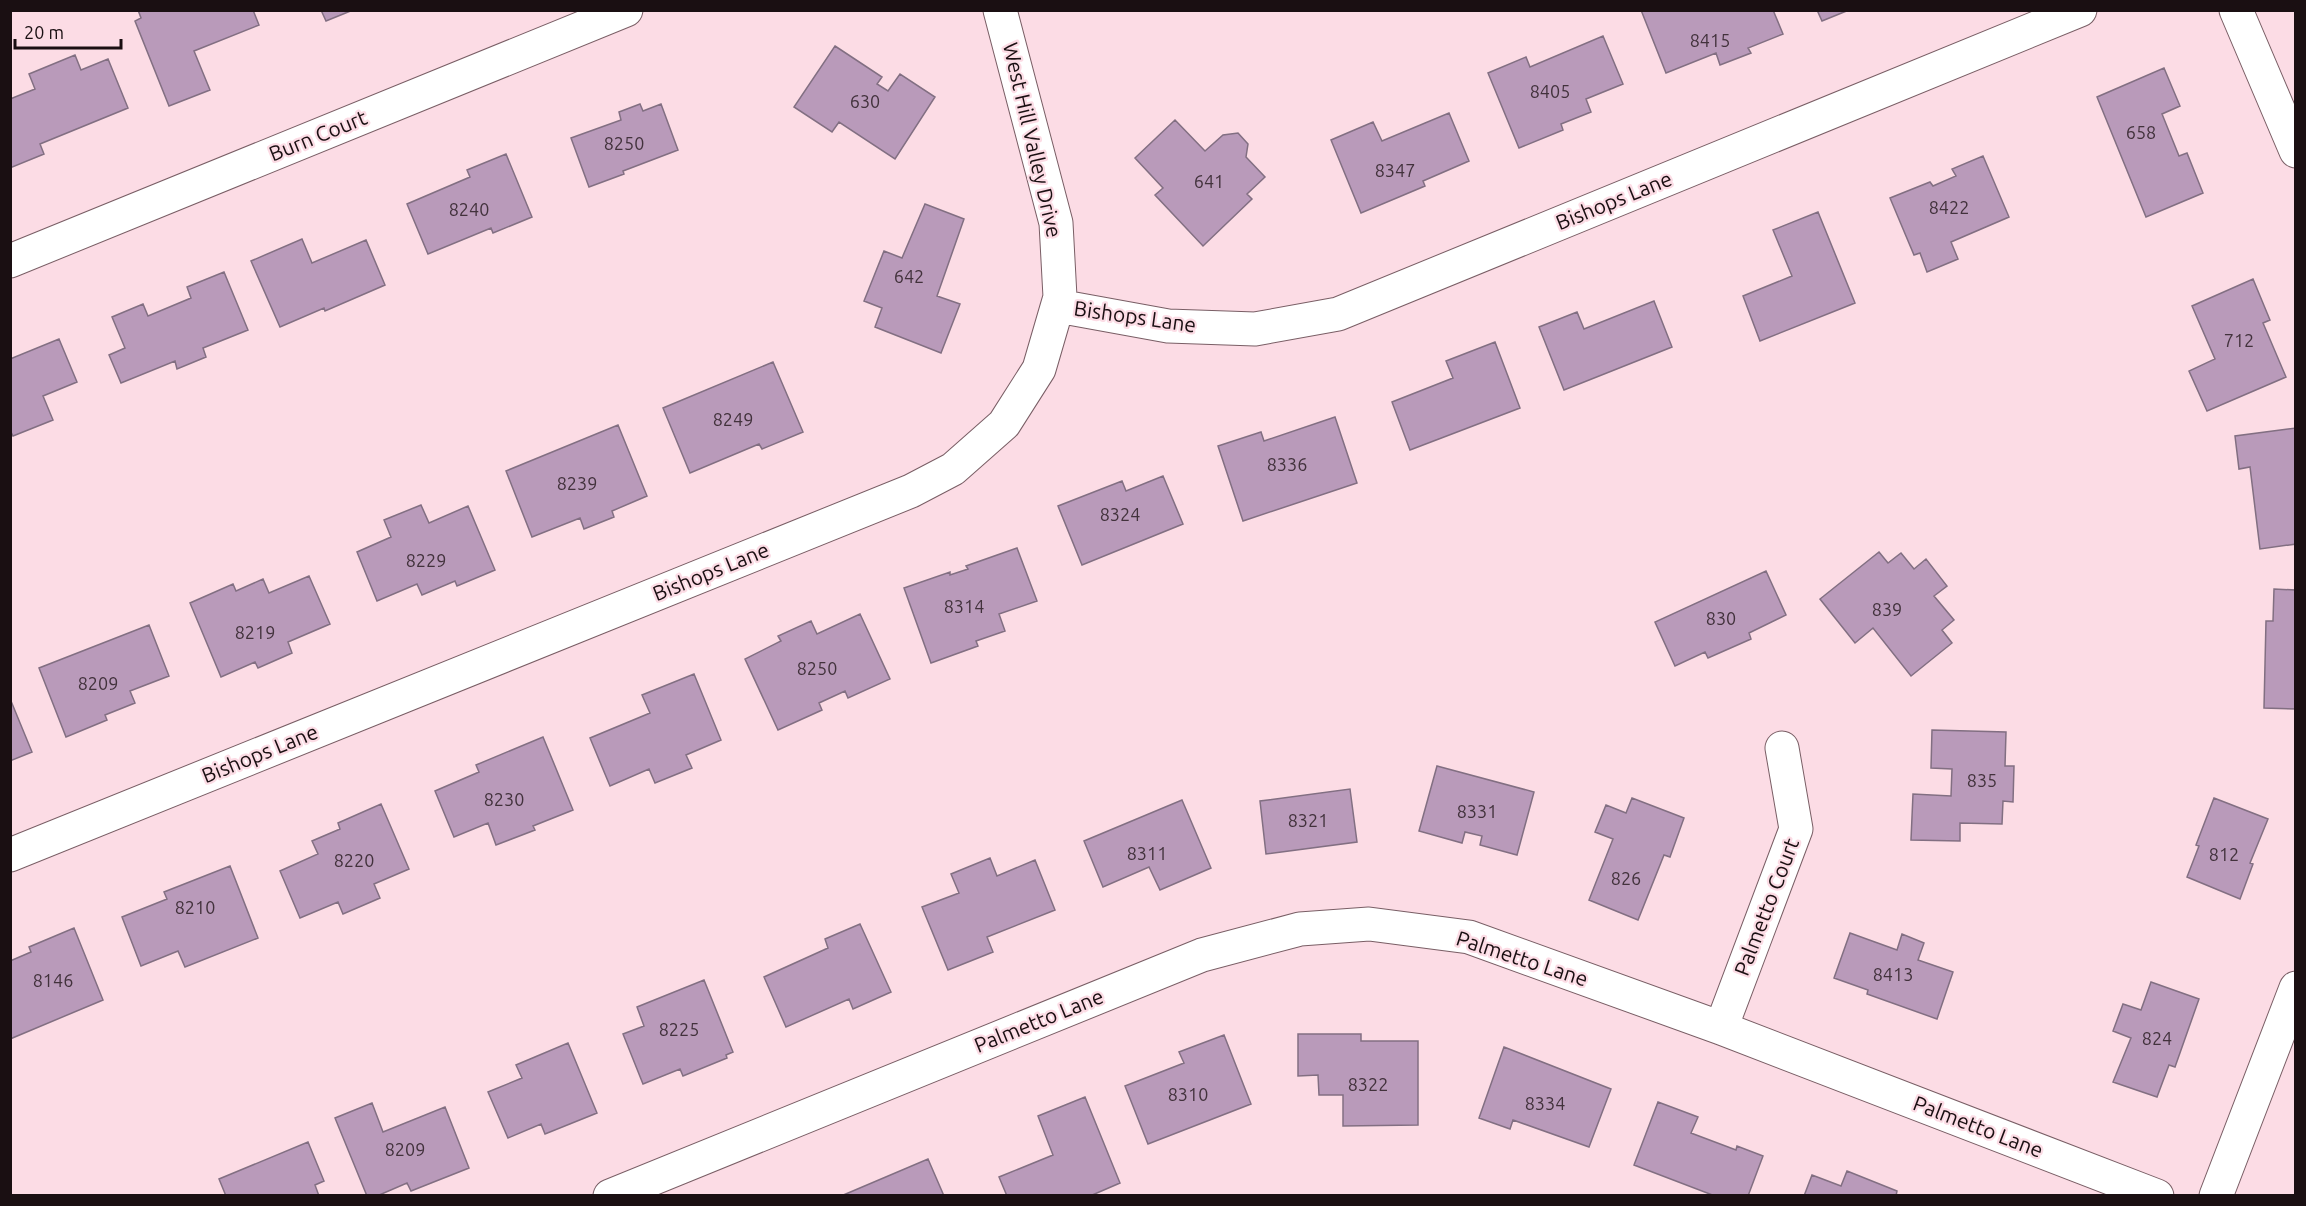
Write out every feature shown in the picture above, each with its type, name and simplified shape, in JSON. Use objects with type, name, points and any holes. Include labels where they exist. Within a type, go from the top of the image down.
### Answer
[{"type":"street","name":"Burn Court","points":[[10,261],[626,10]]},
{"type":"street","name":"West Hill Valley Drive","points":[[1000,10],[1056,223],[1060,297],[1058,306]]},
{"type":"street","name":"Bishops Lane","points":[[10,855],[911,491],[953,469],[1004,424],[1039,369],[1058,306],[1168,326],[1255,329],[1338,314],[2080,10]]},
{"type":"street","points":[[2236,10],[2295,151]]},
{"type":"street","name":"Palmetto Court","points":[[1721,1028],[1796,829],[1782,748]]},
{"type":"street","name":"Palmetto Lane","points":[[610,1196],[1202,955],[1300,929],[1369,924],[1469,937],[1721,1028],[2157,1196]]},
{"type":"street","points":[[2216,1196],[2295,988]]},
{"type":"building","points":[[138,10],[253,10],[259,25],[194,51],[210,90],[169,106],[135,21],[141,18]]},
{"type":"building","points":[[321,10],[353,10],[326,21]]},
{"type":"building","points":[[1641,10],[1773,10],[1783,34],[1748,48],[1751,53],[1720,65],[1716,53],[1666,73]]},
{"type":"building","points":[[1817,10],[1849,10],[1822,21]]},
{"type":"building","points":[[1603,36],[1623,84],[1586,99],[1591,112],[1561,124],[1563,130],[1519,148],[1488,73],[1526,57],[1530,67]]},
{"type":"building","points":[[835,46],[882,77],[877,84],[888,91],[900,74],[935,97],[895,159],[839,122],[832,132],[794,107]]},
{"type":"building","points":[[75,55],[81,70],[108,59],[128,108],[40,144],[44,154],[10,168],[10,99],[35,89],[29,74]]},
{"type":"building","points":[[2164,68],[2180,106],[2162,114],[2179,156],[2187,153],[2203,193],[2146,217],[2097,97]]},
{"type":"building","points":[[640,104],[643,111],[661,104],[678,150],[589,187],[571,138],[621,120],[619,112]]},
{"type":"building","points":[[1449,113],[1469,161],[1423,181],[1425,186],[1361,213],[1331,140],[1373,122],[1382,141]]},
{"type":"building","points":[[1175,120],[1205,151],[1223,135],[1238,133],[1248,144],[1246,157],[1265,177],[1247,194],[1252,199],[1203,246],[1155,195],[1163,188],[1135,158]]},
{"type":"building","points":[[506,154],[532,217],[493,233],[491,228],[428,254],[407,204],[470,177],[467,170]]},
{"type":"building","points":[[1983,156],[2009,217],[1951,242],[1958,259],[1927,272],[1920,253],[1914,255],[1890,198],[1930,182],[1933,186],[1956,176],[1952,169]]},
{"type":"building","points":[[925,204],[964,219],[937,296],[960,304],[941,353],[875,327],[882,308],[864,301],[884,251],[902,258]]},
{"type":"building","points":[[1818,212],[1855,303],[1760,341],[1743,296],[1792,276],[1773,230]]},
{"type":"building","points":[[302,239],[312,263],[366,240],[385,285],[325,311],[324,308],[280,327],[251,261]]},
{"type":"building","points":[[224,272],[248,330],[203,348],[206,357],[177,369],[175,361],[121,383],[109,355],[125,348],[112,317],[143,304],[148,316],[191,298],[187,287]]},
{"type":"building","points":[[2253,279],[2270,320],[2263,323],[2286,377],[2207,411],[2189,371],[2215,359],[2192,306]]},
{"type":"building","points":[[1654,301],[1672,347],[1564,390],[1539,327],[1577,312],[1584,329]]},
{"type":"building","points":[[59,339],[77,382],[43,396],[53,420],[13,436],[10,430],[10,359]]},
{"type":"building","points":[[1495,342],[1520,408],[1410,450],[1392,402],[1453,378],[1446,361]]},
{"type":"building","points":[[773,362],[803,432],[762,449],[759,444],[690,473],[663,408]]},
{"type":"building","points":[[1335,417],[1357,483],[1243,521],[1218,446],[1261,432],[1264,441]]},
{"type":"building","points":[[618,425],[647,496],[612,511],[614,517],[584,529],[580,518],[532,537],[506,471]]},
{"type":"building","points":[[2296,428],[2296,544],[2260,549],[2250,467],[2239,469],[2235,436]]},
{"type":"building","points":[[1163,476],[1183,524],[1082,565],[1058,506],[1122,481],[1126,491]]},
{"type":"building","points":[[421,505],[429,523],[468,506],[495,570],[457,586],[455,581],[422,595],[417,584],[377,601],[357,552],[391,537],[384,520]]},
{"type":"building","points":[[1017,548],[1037,601],[999,614],[1005,631],[976,641],[978,646],[931,663],[904,588],[950,572],[950,575],[968,569],[966,566]]},
{"type":"building","points":[[1879,552],[1888,563],[1901,553],[1914,569],[1926,559],[1947,586],[1934,596],[1954,620],[1942,630],[1952,643],[1911,676],[1873,628],[1855,643],[1820,599]]},
{"type":"building","points":[[1766,571],[1786,615],[1749,633],[1751,639],[1708,658],[1705,652],[1675,666],[1655,622]]},
{"type":"building","points":[[309,576],[330,624],[288,642],[292,653],[258,668],[255,662],[221,677],[190,603],[233,584],[236,591],[263,579],[269,593]]},
{"type":"building","points":[[2274,589],[2296,590],[2296,709],[2264,708],[2266,621],[2273,621]]},
{"type":"building","points":[[860,614],[890,679],[848,698],[845,691],[819,703],[822,710],[778,730],[745,659],[781,641],[778,636],[811,621],[817,634]]},
{"type":"building","points":[[149,625],[169,676],[130,691],[135,703],[105,715],[107,720],[66,737],[39,668]]},
{"type":"building","points":[[694,674],[721,740],[686,755],[692,768],[655,783],[649,769],[610,786],[590,738],[650,713],[642,695]]},
{"type":"building","points":[[10,702],[32,752],[10,761]]},
{"type":"building","points":[[1932,730],[2006,732],[2005,766],[2014,766],[2013,802],[2003,801],[2002,824],[1960,823],[1960,841],[1911,840],[1913,794],[1951,796],[1952,769],[1931,768]]},
{"type":"building","points":[[543,737],[573,810],[533,826],[535,830],[496,845],[488,823],[454,837],[435,791],[479,772],[476,765]]},
{"type":"building","points":[[1437,766],[1534,792],[1517,855],[1480,845],[1482,836],[1465,832],[1462,843],[1419,831]]},
{"type":"building","points":[[1350,789],[1357,842],[1266,854],[1260,801]]},
{"type":"building","points":[[1632,798],[1684,818],[1670,857],[1664,855],[1638,920],[1589,900],[1613,839],[1595,832],[1606,805],[1626,813]]},
{"type":"building","points":[[2214,798],[2268,819],[2250,863],[2253,864],[2240,899],[2187,877],[2199,846],[2196,845]]},
{"type":"building","points":[[1182,800],[1211,868],[1160,890],[1149,867],[1103,887],[1084,841]]},
{"type":"building","points":[[381,804],[409,869],[374,884],[380,898],[343,914],[338,902],[300,918],[280,871],[318,854],[312,841],[340,829],[338,823]]},
{"type":"building","points":[[990,858],[997,876],[1035,860],[1055,910],[987,937],[993,952],[948,970],[922,907],[959,893],[951,874]]},
{"type":"building","points":[[230,866],[258,938],[185,967],[178,951],[141,966],[122,917],[167,899],[164,892]]},
{"type":"building","points":[[860,924],[891,992],[853,1009],[849,999],[786,1027],[764,977],[828,948],[825,939]]},
{"type":"building","points":[[74,928],[103,1000],[10,1039],[10,961],[31,952],[29,947]]},
{"type":"building","points":[[1850,933],[1897,950],[1902,934],[1924,943],[1918,960],[1953,972],[1937,1019],[1867,994],[1868,990],[1834,978]]},
{"type":"building","points":[[704,980],[733,1052],[726,1055],[727,1058],[683,1076],[680,1069],[643,1084],[623,1034],[644,1026],[637,1007]]},
{"type":"building","points":[[2151,982],[2199,999],[2175,1067],[2169,1065],[2157,1097],[2113,1082],[2131,1038],[2113,1031],[2123,1004],[2141,1010]]},
{"type":"building","points":[[1298,1034],[1361,1034],[1361,1041],[1418,1041],[1418,1125],[1343,1126],[1343,1095],[1319,1095],[1318,1075],[1298,1076]]},
{"type":"building","points":[[1224,1035],[1251,1104],[1148,1144],[1125,1086],[1184,1063],[1179,1052]]},
{"type":"building","points":[[568,1043],[597,1113],[545,1134],[541,1124],[508,1138],[488,1092],[522,1078],[516,1065]]},
{"type":"building","points":[[1504,1047],[1611,1089],[1589,1147],[1513,1120],[1510,1129],[1479,1118]]},
{"type":"building","points":[[1085,1097],[1120,1183],[1090,1196],[1007,1196],[999,1177],[1053,1155],[1038,1116]]},
{"type":"building","points":[[1658,1102],[1698,1117],[1691,1133],[1736,1150],[1737,1146],[1763,1156],[1748,1196],[1715,1196],[1634,1165]]},
{"type":"building","points":[[372,1103],[383,1132],[445,1107],[469,1168],[411,1191],[407,1183],[377,1196],[367,1196],[335,1118]]},
{"type":"building","points":[[308,1142],[324,1181],[315,1185],[319,1196],[226,1196],[219,1179]]},
{"type":"building","points":[[928,1159],[944,1196],[841,1196]]},
{"type":"building","points":[[1847,1171],[1897,1191],[1896,1196],[1804,1196],[1812,1175],[1841,1186]]}]
